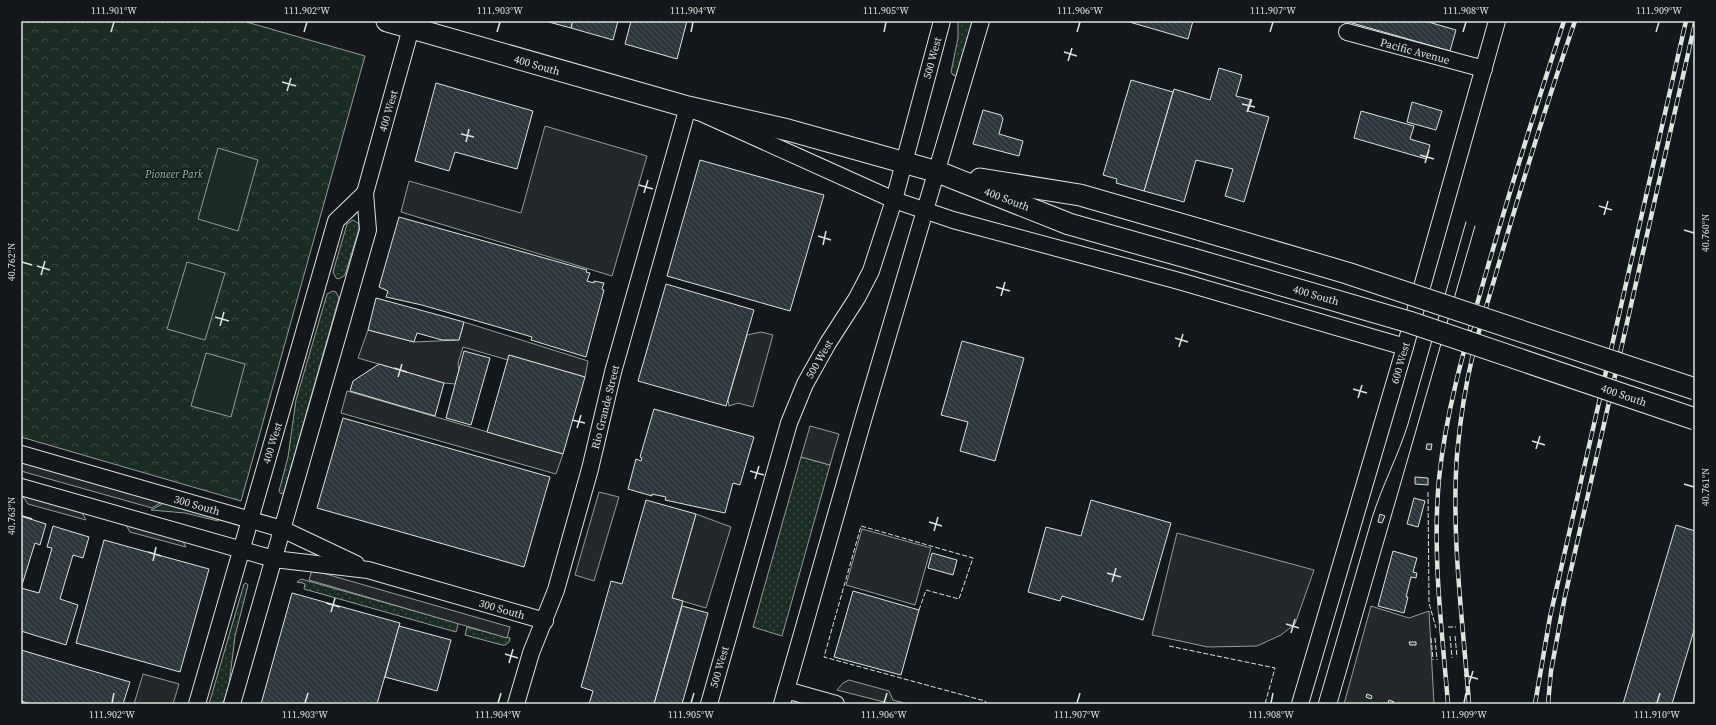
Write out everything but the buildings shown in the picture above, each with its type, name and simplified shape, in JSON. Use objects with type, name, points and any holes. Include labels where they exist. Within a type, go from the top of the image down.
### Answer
[{"type":"main road","name":"400 South","points":[[387,21],[412,23],[688,108],[788,130],[938,172],[1069,224],[1409,322],[1695,419]]},
{"type":"main road","name":"400 South","points":[[938,172],[1080,195],[1347,273],[1695,389]]},
{"type":"street","name":"500 West","points":[[709,704],[789,423],[805,384],[828,343],[857,298],[871,271],[894,200],[942,21]]},
{"type":"street","points":[[836,704],[784,697],[865,413],[982,21]]},
{"type":"street","name":"600 West","points":[[1300,704],[1405,348],[1497,21]]},
{"type":"street","name":"400 West","points":[[232,704],[368,230],[365,193],[412,23]]},
{"type":"street","name":"Pacific Avenue","points":[[1347,32],[1484,69]]},
{"type":"street","name":"400 South","points":[[688,108],[894,200],[953,220],[1179,281],[1405,348]]},
{"type":"street","name":"Rio Grande Street","points":[[516,704],[531,653],[545,621],[556,590],[590,469],[613,372],[688,108]]},
{"type":"street","name":"400 West","points":[[197,704],[336,221],[365,193]]},
{"type":"street","name":"300 South","points":[[21,454],[282,529],[368,570]]},
{"type":"street","name":"300 South","points":[[21,487],[274,559],[368,570],[545,621]]},
{"type":"green space","name":"Pioneer Park","points":[[21,21],[243,21],[365,56],[241,501],[21,437]]},
{"type":"green space","points":[[958,21],[974,21],[959,74],[956,76],[951,72],[958,38]]},
{"type":"green space","points":[[218,148],[258,160],[238,231],[198,219]]},
{"type":"green space","points":[[353,220],[359,224],[359,229],[345,275],[339,279],[336,278],[333,272],[347,224]]},
{"type":"green space","points":[[187,262],[225,273],[205,340],[167,329]]},
{"type":"green space","points":[[333,291],[336,292],[339,298],[284,492],[281,494],[279,491],[288,457],[296,400],[327,294]]},
{"type":"green space","points":[[206,353],[245,364],[231,417],[191,406]]},
{"type":"green space","points":[[801,457],[830,465],[782,636],[753,627]]},
{"type":"green space","points":[[164,503],[219,517],[218,521],[185,513],[151,510]]},
{"type":"green space","points":[[301,579],[457,623],[458,625],[456,632],[304,589],[305,584],[297,582]]},
{"type":"green space","points":[[246,583],[248,585],[235,636],[229,685],[223,704],[209,704],[244,584]]},
{"type":"green space","points":[[467,627],[510,638],[509,642],[502,645],[465,635]]},
{"type":"shaded area","points":[[545,126],[647,156],[612,276],[401,212],[409,181],[521,213]]},
{"type":"shaded area","points":[[464,322],[588,361],[585,377],[509,355],[508,360],[463,347],[458,363],[459,370],[455,384],[444,383],[358,358],[368,330],[414,342],[459,340]]},
{"type":"shaded area","points":[[761,332],[773,335],[753,407],[738,403],[729,406],[728,400],[747,335]]},
{"type":"shaded area","points":[[347,391],[563,454],[556,474],[341,413]]},
{"type":"shaded area","points":[[810,426],[839,434],[830,465],[801,457]]},
{"type":"shaded area","points":[[34,458],[170,497],[152,508],[21,471],[21,464]]},
{"type":"shaded area","points":[[599,492],[619,497],[594,581],[575,575]]},
{"type":"shaded area","points":[[21,494],[77,503],[86,520],[28,504]]},
{"type":"shaded area","points":[[696,514],[731,527],[706,608],[672,598]]},
{"type":"shaded area","points":[[120,515],[177,531],[186,547],[130,532]]},
{"type":"shaded area","points":[[862,529],[931,548],[915,605],[846,585]]},
{"type":"shaded area","points":[[1177,533],[1314,570],[1295,624],[1281,635],[1257,646],[1208,647],[1152,635]]},
{"type":"shaded area","points":[[312,570],[510,627],[507,638],[309,580]]},
{"type":"shaded area","points":[[1371,606],[1409,618],[1429,611],[1434,704],[1344,704]]},
{"type":"shaded area","points":[[143,674],[179,684],[173,704],[134,704]]},
{"type":"shaded area","points":[[849,680],[889,691],[893,700],[908,704],[892,704],[837,690],[843,683]]},
{"type":"tram line","points":[[1318,704],[1372,518],[1408,424],[1466,222]]},
{"type":"tram line","points":[[1337,704],[1475,226]]},
{"type":"railway","points":[[1448,704],[1437,563],[1437,507],[1446,428],[1463,354],[1484,280],[1564,21]]},
{"type":"railway","points":[[1469,704],[1458,580],[1456,517],[1457,455],[1463,404],[1476,342],[1518,197],[1575,21]]},
{"type":"railway","points":[[1535,704],[1550,617],[1686,21]]},
{"type":"railway","points":[[1548,704],[1551,671],[1565,596],[1695,23]]},
{"type":"fence","points":[[1428,492],[1429,603],[1436,628]]},
{"type":"fence","points":[[919,610],[926,590],[959,599],[973,558],[861,526],[824,657],[985,701],[987,704]]},
{"type":"fence","points":[[1448,627],[1456,627]]},
{"type":"fence","points":[[1450,636],[1452,658]]},
{"type":"fence","points":[[1455,636],[1457,657]]},
{"type":"fence","points":[[1431,638],[1433,660]]},
{"type":"fence","points":[[1435,638],[1437,660]]},
{"type":"fence","points":[[1169,646],[1275,668],[1265,704]]}]
